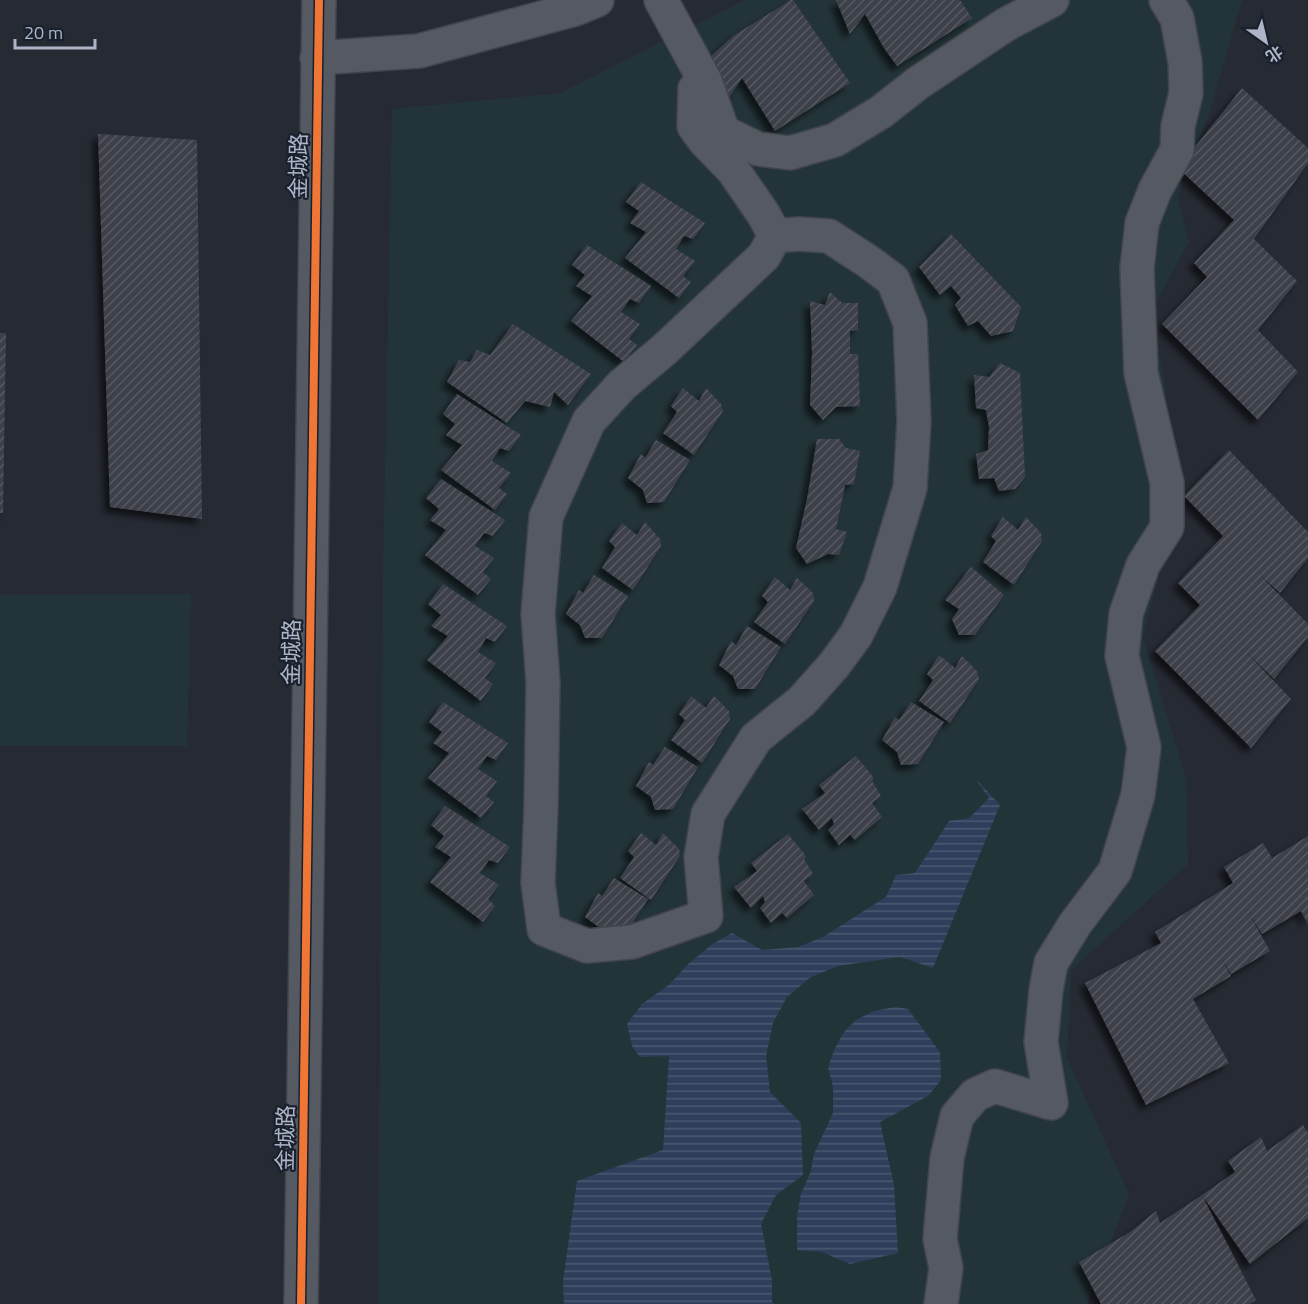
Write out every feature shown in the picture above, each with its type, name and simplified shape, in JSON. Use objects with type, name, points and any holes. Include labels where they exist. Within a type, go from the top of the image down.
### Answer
[{"type":"street","name":"金城路","points":[[301,1304],[319,0]]},
{"type":"street","points":[[317,58],[419,51],[576,9],[597,0]]},
{"type":"street","points":[[661,0],[705,81],[723,132],[758,148],[790,153],[835,140],[881,112],[918,82],[996,31],[1052,0]]},
{"type":"street","points":[[941,1304],[946,1268],[940,1239],[946,1158],[957,1116],[975,1095],[995,1086],[1051,1103],[1041,1042],[1051,963],[1075,924],[1115,872],[1138,795],[1144,747],[1122,656],[1126,614],[1143,565],[1167,527],[1167,483],[1141,373],[1137,268],[1142,223],[1155,190],[1177,150],[1178,126],[1186,93],[1185,62],[1177,18],[1166,0]]},
{"type":"street","points":[[705,81],[695,89],[694,126],[704,140],[733,170],[764,215],[775,236]]},
{"type":"street","points":[[798,234],[829,236],[892,280],[910,323],[914,422],[910,488],[879,586],[856,634],[802,701],[756,738],[708,814],[701,857],[706,916],[632,942],[587,946],[544,929],[537,883],[543,692],[538,614],[546,517],[589,421],[622,385],[665,349],[764,256],[775,236],[798,234]]},
{"type":"shaded area","points":[[745,0],[1242,0],[1210,111],[1177,197],[1189,241],[1152,310],[1165,386],[1178,498],[1143,638],[1186,778],[1188,864],[1071,970],[1067,1058],[1129,1194],[1087,1304],[378,1304],[383,573],[392,109],[560,93]]},
{"type":"shaded area","points":[[191,594],[187,746],[0,746],[0,595]]},
{"type":"water","points":[[975,778],[1000,805],[933,968],[900,957],[838,966],[811,977],[787,997],[773,1023],[766,1056],[770,1092],[801,1123],[803,1175],[776,1195],[761,1224],[772,1280],[772,1302],[774,1304],[564,1304],[563,1281],[577,1181],[663,1150],[669,1056],[640,1057],[632,1046],[627,1024],[642,1004],[670,984],[688,964],[714,943],[732,933],[762,950],[798,947],[823,937],[886,897],[896,875],[915,873],[949,821],[969,818],[989,798]]},
{"type":"water","points":[[895,1007],[908,1009],[940,1052],[941,1080],[928,1096],[880,1122],[894,1185],[898,1253],[850,1264],[822,1252],[797,1250],[797,1216],[801,1194],[811,1171],[814,1154],[833,1113],[833,1087],[828,1067],[835,1048],[844,1032],[856,1020],[874,1011]]},
{"type":"building","points":[[791,0],[850,83],[775,131],[742,78],[728,99],[711,56],[733,36]]},
{"type":"building","points":[[836,0],[960,0],[972,18],[897,66],[865,14],[850,34]]},
{"type":"building","points":[[1242,88],[1308,148],[1308,163],[1254,239],[1297,281],[1258,330],[1298,372],[1258,420],[1162,324],[1207,277],[1194,263],[1234,220],[1178,168]]},
{"type":"building","points":[[98,134],[197,140],[202,519],[110,507]]},
{"type":"building","points":[[641,182],[705,223],[693,239],[684,236],[676,249],[695,261],[683,276],[691,282],[679,298],[625,258],[646,232],[630,223],[639,211],[626,202]]},
{"type":"building","points":[[951,234],[1021,307],[1013,331],[991,336],[978,321],[968,326],[955,305],[961,298],[951,286],[940,295],[919,267]]},
{"type":"building","points":[[587,245],[651,286],[639,303],[630,299],[621,312],[640,324],[629,339],[637,345],[624,362],[571,321],[592,296],[576,286],[585,275],[572,265]]},
{"type":"building","points":[[830,292],[842,303],[858,303],[858,330],[850,331],[850,354],[858,354],[860,406],[836,407],[823,420],[810,405],[812,353],[810,301],[825,305]]},
{"type":"building","points":[[513,324],[591,374],[568,405],[554,392],[550,407],[525,401],[507,423],[447,382],[459,360],[470,362],[477,350],[490,355]]},
{"type":"building","points":[[0,333],[6,333],[3,513],[0,513]]},
{"type":"building","points":[[1000,363],[1020,373],[1025,477],[1015,489],[999,491],[994,478],[979,479],[976,454],[988,450],[989,427],[986,410],[976,408],[974,375],[989,377]]},
{"type":"building","points":[[683,388],[699,401],[706,388],[721,404],[723,411],[694,455],[663,433],[677,412],[671,406]]},
{"type":"building","points":[[457,394],[521,435],[509,451],[500,448],[492,461],[511,473],[499,488],[507,494],[495,510],[441,470],[462,445],[446,435],[455,424],[443,414]]},
{"type":"building","points":[[817,439],[839,439],[846,448],[860,451],[854,484],[845,485],[836,529],[847,532],[839,555],[828,554],[807,564],[796,548]]},
{"type":"building","points":[[656,440],[690,460],[664,502],[647,503],[643,490],[628,478],[641,454],[645,458]]},
{"type":"building","points":[[1229,450],[1308,532],[1308,558],[1280,593],[1260,575],[1308,624],[1308,637],[1274,679],[1246,652],[1291,699],[1251,748],[1155,651],[1200,605],[1178,583],[1223,536],[1184,496]]},
{"type":"building","points":[[441,479],[505,520],[493,536],[484,533],[475,546],[494,558],[483,572],[491,579],[478,595],[425,555],[446,530],[430,520],[439,509],[426,498]]},
{"type":"building","points":[[1003,517],[1018,530],[1026,517],[1041,533],[1042,541],[1014,585],[983,562],[996,541],[991,536]]},
{"type":"building","points":[[645,522],[660,539],[661,546],[633,590],[602,568],[615,547],[609,541],[622,523],[637,535]]},
{"type":"building","points":[[971,567],[1004,595],[975,635],[959,635],[952,619],[959,609],[945,600]]},
{"type":"building","points":[[594,575],[628,596],[602,638],[585,638],[580,625],[566,614],[579,590],[583,593]]},
{"type":"building","points":[[775,577],[790,590],[797,578],[813,593],[814,601],[785,644],[754,622],[768,602],[762,596]]},
{"type":"building","points":[[443,584],[507,626],[495,642],[486,638],[478,652],[496,663],[485,678],[493,684],[481,701],[427,660],[448,636],[431,626],[441,615],[428,604]]},
{"type":"building","points":[[747,626],[781,647],[755,689],[738,689],[733,676],[719,665],[731,641],[736,645]]},
{"type":"building","points":[[939,655],[955,668],[962,656],[977,671],[979,679],[950,723],[919,701],[933,680],[927,674]]},
{"type":"building","points":[[691,696],[706,708],[714,696],[729,711],[730,719],[702,763],[671,740],[685,720],[679,714]]},
{"type":"building","points":[[443,702],[508,743],[496,760],[487,756],[478,769],[497,781],[486,796],[494,802],[481,818],[428,778],[449,753],[433,743],[442,732],[429,722]]},
{"type":"building","points":[[911,702],[944,722],[918,764],[901,765],[897,752],[882,740],[895,717],[899,720]]},
{"type":"building","points":[[665,747],[698,767],[673,809],[655,810],[651,797],[636,786],[649,762],[653,765]]},
{"type":"building","points":[[856,756],[874,778],[872,781],[881,796],[872,803],[882,817],[855,840],[850,835],[839,845],[828,830],[834,824],[832,818],[819,830],[802,809],[825,793],[819,785]]},
{"type":"building","points":[[445,806],[510,847],[498,863],[489,860],[480,873],[499,885],[488,899],[495,906],[483,922],[430,882],[451,857],[435,847],[444,836],[431,825]]},
{"type":"building","points":[[641,833],[656,845],[663,833],[679,849],[680,856],[651,900],[620,878],[634,857],[628,851]]},
{"type":"building","points":[[788,834],[806,856],[804,859],[813,874],[804,881],[814,895],[787,918],[782,913],[771,923],[760,908],[765,902],[763,896],[751,908],[734,887],[757,871],[751,863]]},
{"type":"building","points":[[1308,836],[1308,924],[1301,911],[1262,934],[1250,915],[1270,951],[1231,974],[1222,959],[1231,976],[1193,999],[1229,1063],[1146,1105],[1085,983],[1161,943],[1155,932],[1233,883],[1224,867],[1263,843],[1272,858]]},
{"type":"building","points":[[614,878],[648,899],[621,941],[604,941],[600,928],[585,917],[598,893],[602,896]]},
{"type":"building","points":[[1303,1125],[1308,1133],[1308,1218],[1250,1264],[1202,1195],[1235,1172],[1228,1161],[1261,1137],[1267,1151]]},
{"type":"building","points":[[1202,1195],[1256,1300],[1250,1304],[1101,1304],[1079,1262],[1130,1232],[1156,1211],[1160,1223]]},
{"type":"cycle path","points":[[301,1304],[319,0]]}]
